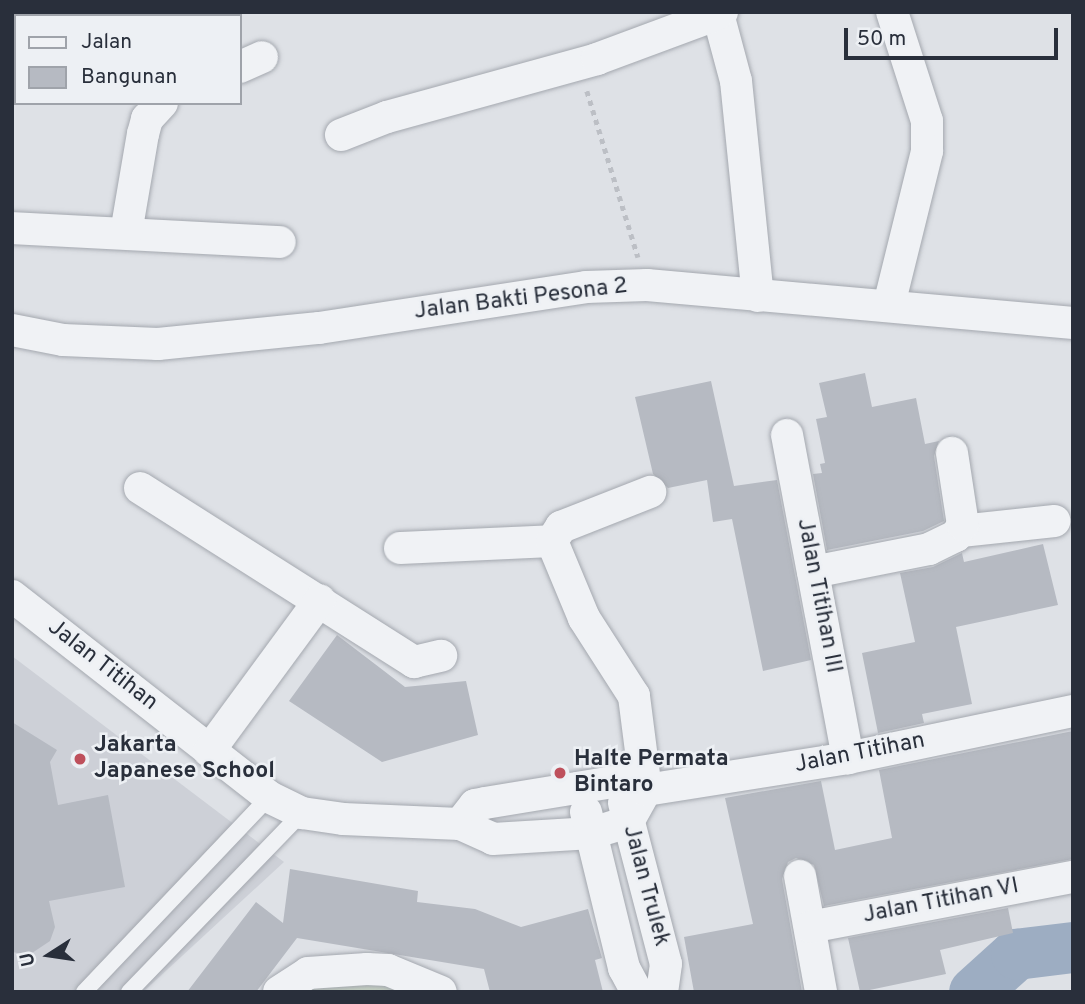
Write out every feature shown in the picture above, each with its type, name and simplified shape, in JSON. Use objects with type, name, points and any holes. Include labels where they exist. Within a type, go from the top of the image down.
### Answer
[{"type":"street","points":[[889,305],[927,151],[927,121],[892,12]]},
{"type":"street","points":[[341,135],[387,117],[581,64],[720,13],[736,81],[758,296]]},
{"type":"street","points":[[126,233],[143,134],[147,119],[160,105]]},
{"type":"street","points":[[12,228],[280,242]]},
{"type":"street","name":"Jalan Bakti Pesona 2","points":[[12,330],[63,340],[158,344],[319,328],[586,287],[646,285],[1073,323]]},
{"type":"street","name":"Jalan Titihan III","points":[[788,435],[848,758]]},
{"type":"street","points":[[951,453],[961,531]]},
{"type":"street","points":[[140,488],[414,662],[441,656]]},
{"type":"street","points":[[552,541],[561,527],[650,492]]},
{"type":"street","points":[[813,572],[929,550],[961,531],[1054,521]]},
{"type":"street","points":[[400,548],[552,541]]},
{"type":"street","points":[[552,541],[584,618],[634,696],[633,785],[628,822]]},
{"type":"street","name":"Jalan Titihan","points":[[12,596],[269,797],[302,813],[343,820],[460,824],[493,839],[592,833],[628,822]]},
{"type":"street","points":[[209,751],[320,600]]},
{"type":"street","name":"Jalan Titihan","points":[[460,824],[475,805],[581,789],[848,758],[1073,711]]},
{"type":"street","name":"Jalan Trulek","points":[[581,789],[624,968],[637,992]]},
{"type":"street","name":"Jalan Trulek","points":[[628,822],[666,964],[662,992]]},
{"type":"street","points":[[800,876],[821,992]]},
{"type":"street","name":"Jalan Titihan VI","points":[[810,927],[1073,877]]},
{"type":"street","points":[[279,992],[308,973],[367,968],[388,970],[441,992]]},
{"type":"lane","points":[[84,992],[269,797]]},
{"type":"lane","points":[[129,992],[302,813]]},
{"type":"path","points":[[581,64],[646,285]]},
{"type":"shaded area","name":"Jakarta Japanese School","points":[[12,656],[284,862],[143,992],[12,992]]},
{"type":"green space","points":[[393,975],[434,992],[282,992]]},
{"type":"building","points":[[865,373],[872,407],[916,398],[925,444],[939,441],[934,456],[944,521],[923,531],[827,550],[813,474],[822,473],[820,464],[825,463],[816,419],[827,417],[819,383]]},
{"type":"building","points":[[711,381],[734,486],[777,480],[811,660],[763,671],[732,519],[713,522],[707,480],[668,488],[653,474],[635,397]]},
{"type":"building","points":[[1043,544],[1058,605],[956,627],[972,704],[922,714],[924,723],[878,733],[862,653],[915,642],[900,573],[933,567],[962,553],[964,562]]},
{"type":"building","points":[[337,635],[405,687],[466,681],[478,735],[382,762],[289,701]]},
{"type":"building","points":[[12,722],[57,750],[50,762],[58,805],[108,795],[125,887],[49,901],[55,927],[50,941],[29,955],[12,952]]},
{"type":"building","points":[[1073,731],[1073,859],[824,906],[814,865],[796,858],[788,862],[782,879],[802,992],[694,992],[684,937],[753,924],[725,798],[821,781],[835,850],[892,838],[879,770]]},
{"type":"building","points":[[290,869],[418,891],[417,902],[475,909],[521,927],[588,909],[602,958],[595,960],[603,992],[490,992],[484,969],[297,938],[256,992],[187,992],[256,902],[283,923]]},
{"type":"building","points":[[1008,908],[1013,933],[940,950],[946,974],[860,992],[848,938]]},
{"type":"waterway","points":[[974,992],[1016,954],[1073,947]]},
{"type":"place","name":"Jakarta Japanese School","points":[[80,759]]},
{"type":"place","name":"Halte Permata Bintaro","points":[[560,773]]}]
